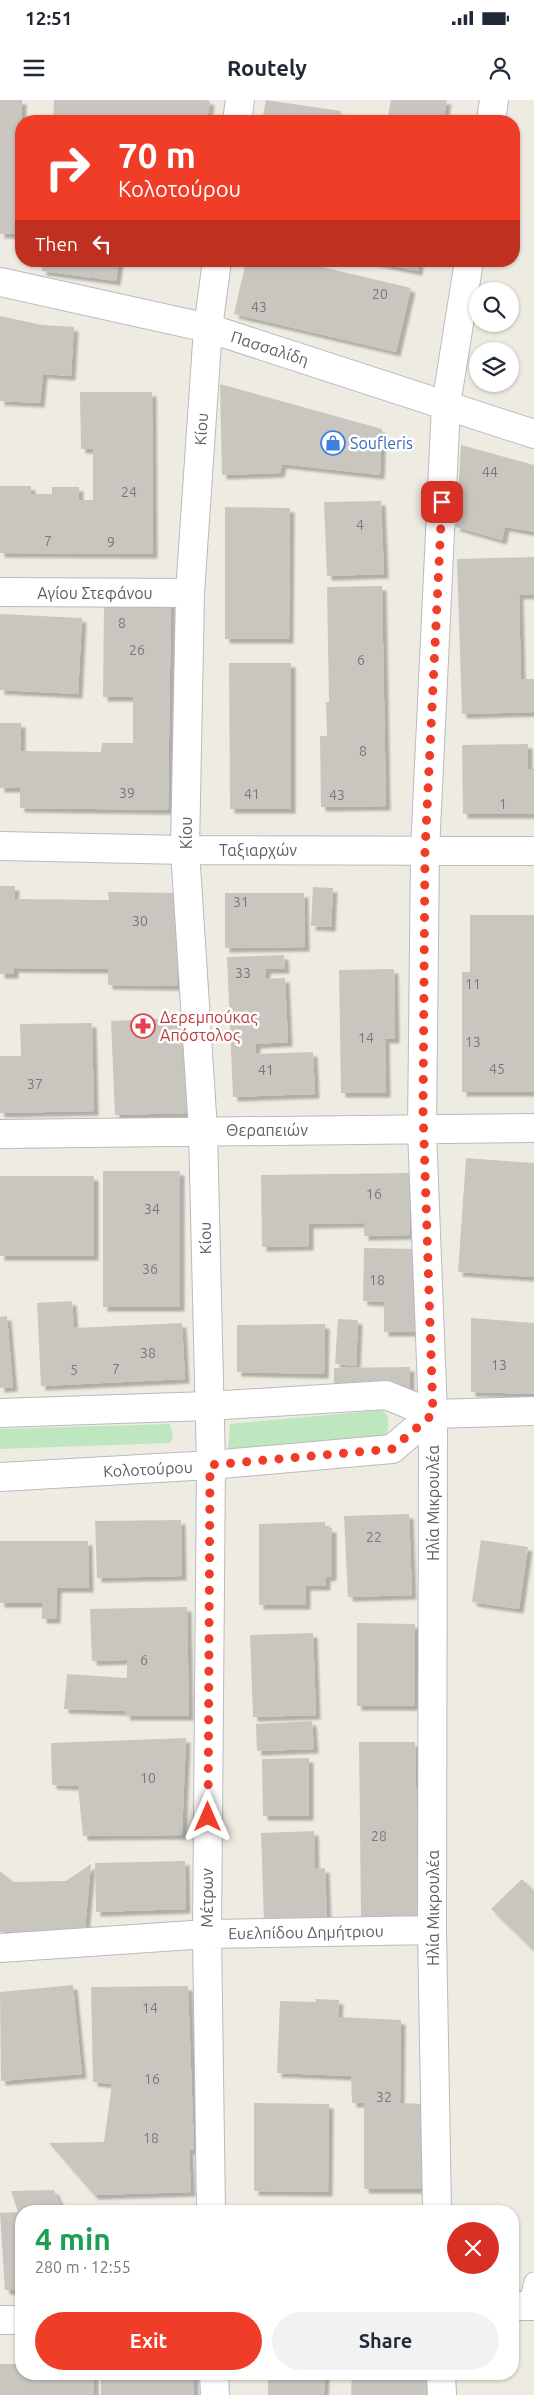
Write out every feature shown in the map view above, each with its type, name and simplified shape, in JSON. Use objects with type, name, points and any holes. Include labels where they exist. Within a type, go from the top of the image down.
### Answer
[{"type":"street","points":[[238,115],[240,100]]},
{"type":"street","points":[[491,115],[494,100]]},
{"type":"street","name":"Κίου","points":[[208,1406],[203,1130],[186,850],[190,594],[208,328],[216,267]]},
{"type":"street","name":"Ηλία Μικρουλέα","points":[[437,2205],[432,1930],[433,1414],[422,1130],[425,851],[446,405],[468,267]]},
{"type":"street","name":"Πασσαλίδη","points":[[0,282],[208,328],[534,434]]},
{"type":"street","name":"Αγίου Στεφάνου","points":[[0,592],[190,594]]},
{"type":"street","name":"Ταξιαρχών","points":[[0,846],[186,850],[534,851]]},
{"type":"street","name":"Θεραπειών","points":[[0,1134],[203,1130],[534,1128]]},
{"type":"street","points":[[0,1413],[208,1406],[386,1395],[433,1414],[534,1410]]},
{"type":"street","name":"Μέτρων","points":[[208,1406],[210,1465],[207,1934],[212,2205]]},
{"type":"street","name":"Κολοτούρου","points":[[0,1477],[210,1465],[392,1449],[433,1414]]},
{"type":"street","name":"Ευελπίδου Δημήτριου","points":[[0,1948],[207,1934],[432,1930]]},
{"type":"street","points":[[0,2320],[15,2320]]},
{"type":"street","points":[[214,2380],[215,2395]]},
{"type":"street","points":[[441,2380],[442,2395]]},
{"type":"green space","points":[[382,1410],[388,1416],[386,1438],[228,1451],[230,1424]]},
{"type":"green space","points":[[170,1424],[173,1437],[170,1443],[0,1449],[0,1429]]},
{"type":"building","points":[[0,100],[22,100],[22,115],[15,115],[15,234],[0,234]]},
{"type":"building","points":[[54,100],[210,101],[208,115],[53,115]]},
{"type":"building","points":[[266,100],[341,111],[340,115],[263,115]]},
{"type":"building","points":[[391,100],[447,100],[444,115],[388,115]]},
{"type":"building","points":[[42,267],[118,267],[116,281],[42,271]]},
{"type":"building","points":[[245,267],[322,267],[411,288],[396,352],[234,314]]},
{"type":"building","points":[[398,267],[418,267],[418,271]]},
{"type":"building","points":[[0,316],[42,325],[74,327],[71,376],[43,374],[40,403],[0,401]]},
{"type":"building","points":[[220,384],[382,429],[380,475],[282,464],[280,473],[222,475]]},
{"type":"building","points":[[80,392],[152,392],[153,554],[0,553],[0,486],[31,486],[31,494],[52,494],[52,487],[79,487],[79,500],[93,500],[93,449],[81,449]]},
{"type":"building","points":[[461,445],[534,465],[534,532],[505,527],[502,540],[456,527]]},
{"type":"building","points":[[381,501],[384,574],[327,576],[324,502]]},
{"type":"building","points":[[225,507],[290,508],[289,639],[225,639]]},
{"type":"building","points":[[534,557],[534,594],[519,595],[521,679],[534,679],[534,712],[462,714],[457,559]]},
{"type":"building","points":[[382,586],[386,806],[321,807],[320,736],[327,736],[326,702],[329,702],[327,587]]},
{"type":"building","points":[[104,600],[171,600],[168,810],[20,808],[20,788],[0,788],[0,723],[21,723],[21,751],[101,752],[102,743],[133,743],[133,697],[103,697]]},
{"type":"building","points":[[0,614],[82,618],[78,694],[0,690]]},
{"type":"building","points":[[229,663],[291,663],[291,809],[230,809]]},
{"type":"building","points":[[528,744],[528,769],[534,769],[534,814],[463,814],[462,745]]},
{"type":"building","points":[[0,886],[15,886],[14,899],[109,900],[108,892],[178,893],[177,986],[108,985],[108,969],[14,968],[14,974],[0,974]]},
{"type":"building","points":[[313,887],[333,888],[331,927],[311,926]]},
{"type":"building","points":[[225,893],[304,893],[305,947],[225,948]]},
{"type":"building","points":[[470,915],[534,915],[534,1092],[462,1092],[462,972],[470,972]]},
{"type":"building","points":[[284,955],[285,969],[266,969],[266,979],[285,978],[288,1042],[256,1044],[256,1054],[313,1052],[315,1094],[233,1097],[227,957]]},
{"type":"building","points":[[394,969],[395,1039],[385,1039],[386,1093],[341,1093],[339,970]]},
{"type":"building","points":[[184,1018],[187,1113],[115,1115],[111,1021]]},
{"type":"building","points":[[92,1023],[94,1111],[0,1113],[0,1056],[21,1056],[20,1024]]},
{"type":"building","points":[[466,1158],[534,1163],[534,1277],[458,1272]]},
{"type":"building","points":[[103,1171],[180,1171],[180,1307],[103,1307]]},
{"type":"building","points":[[409,1173],[410,1235],[364,1236],[364,1223],[309,1224],[309,1246],[262,1247],[261,1175]]},
{"type":"building","points":[[0,1176],[94,1176],[94,1256],[0,1256]]},
{"type":"building","points":[[364,1248],[415,1249],[415,1332],[384,1332],[384,1302],[363,1301]]},
{"type":"building","points":[[72,1301],[74,1328],[182,1323],[185,1379],[41,1386],[37,1303]]},
{"type":"building","points":[[7,1316],[13,1387],[0,1388],[0,1317]]},
{"type":"building","points":[[471,1318],[534,1323],[534,1394],[471,1392]]},
{"type":"building","points":[[338,1319],[358,1320],[356,1366],[335,1364]]},
{"type":"building","points":[[325,1324],[324,1374],[237,1372],[237,1325]]},
{"type":"building","points":[[410,1367],[410,1392],[334,1393],[334,1368]]},
{"type":"building","points":[[409,1514],[412,1595],[348,1597],[344,1516]]},
{"type":"building","points":[[181,1520],[182,1576],[97,1578],[95,1521]]},
{"type":"building","points":[[325,1522],[325,1528],[332,1528],[332,1576],[326,1577],[326,1586],[306,1586],[306,1605],[259,1605],[259,1524]]},
{"type":"building","points":[[481,1540],[528,1547],[519,1609],[472,1602]]},
{"type":"building","points":[[0,1541],[88,1541],[89,1588],[57,1588],[56,1619],[42,1619],[42,1603],[0,1603]]},
{"type":"building","points":[[187,1607],[189,1716],[126,1716],[125,1711],[64,1709],[67,1674],[127,1678],[127,1660],[92,1661],[90,1609]]},
{"type":"building","points":[[357,1623],[415,1624],[415,1706],[357,1706]]},
{"type":"building","points":[[313,1633],[316,1715],[253,1717],[250,1635]]},
{"type":"building","points":[[312,1721],[314,1749],[257,1751],[256,1724]]},
{"type":"building","points":[[186,1738],[182,1835],[83,1836],[78,1786],[52,1785],[51,1743]]},
{"type":"building","points":[[359,1742],[415,1742],[419,1915],[361,1917]]},
{"type":"building","points":[[309,1758],[309,1816],[263,1816],[262,1759]]},
{"type":"building","points":[[314,1831],[315,1869],[325,1868],[327,1920],[264,1921],[261,1833]]},
{"type":"building","points":[[185,1861],[186,1909],[96,1912],[95,1863]]},
{"type":"building","points":[[91,1864],[85,1929],[0,1932],[0,1871],[13,1882],[66,1881]]},
{"type":"building","points":[[522,1879],[534,1891],[534,1951],[491,1909]]},
{"type":"building","points":[[73,1985],[82,2074],[1,2081],[0,1992]]},
{"type":"building","points":[[188,1986],[194,2150],[189,2150],[191,2192],[94,2195],[49,2143],[104,2142],[112,2084],[93,2082],[91,1987]]},
{"type":"building","points":[[315,1999],[339,2000],[338,2017],[401,2020],[400,2103],[424,2104],[424,2189],[364,2189],[364,2103],[352,2103],[351,2076],[277,2073],[280,2001],[316,2002]]},
{"type":"building","points":[[254,2103],[329,2104],[328,2192],[254,2191]]},
{"type":"building","points":[[54,2190],[60,2205],[16,2205],[11,2191]]},
{"type":"building","points":[[15,2212],[15,2290],[5,2290],[0,2213]]},
{"type":"building","points":[[0,2364],[15,2364],[15,2380],[94,2380],[94,2395],[0,2395]]},
{"type":"building","points":[[101,2380],[194,2380],[194,2395],[101,2395]]},
{"type":"building","points":[[268,2380],[325,2380],[324,2395],[268,2395]]},
{"type":"building","points":[[352,2380],[430,2380],[430,2395],[351,2395]]},
{"type":"place","name":"Soufleris","points":[[333,443]]},
{"type":"place","name":"Δερεμπούκας Απόστολος","points":[[143,1026]]},
{"type":"route","points":[[208,1817],[210,1465],[392,1449],[433,1414],[422,1130],[425,851],[442,502]]}]
